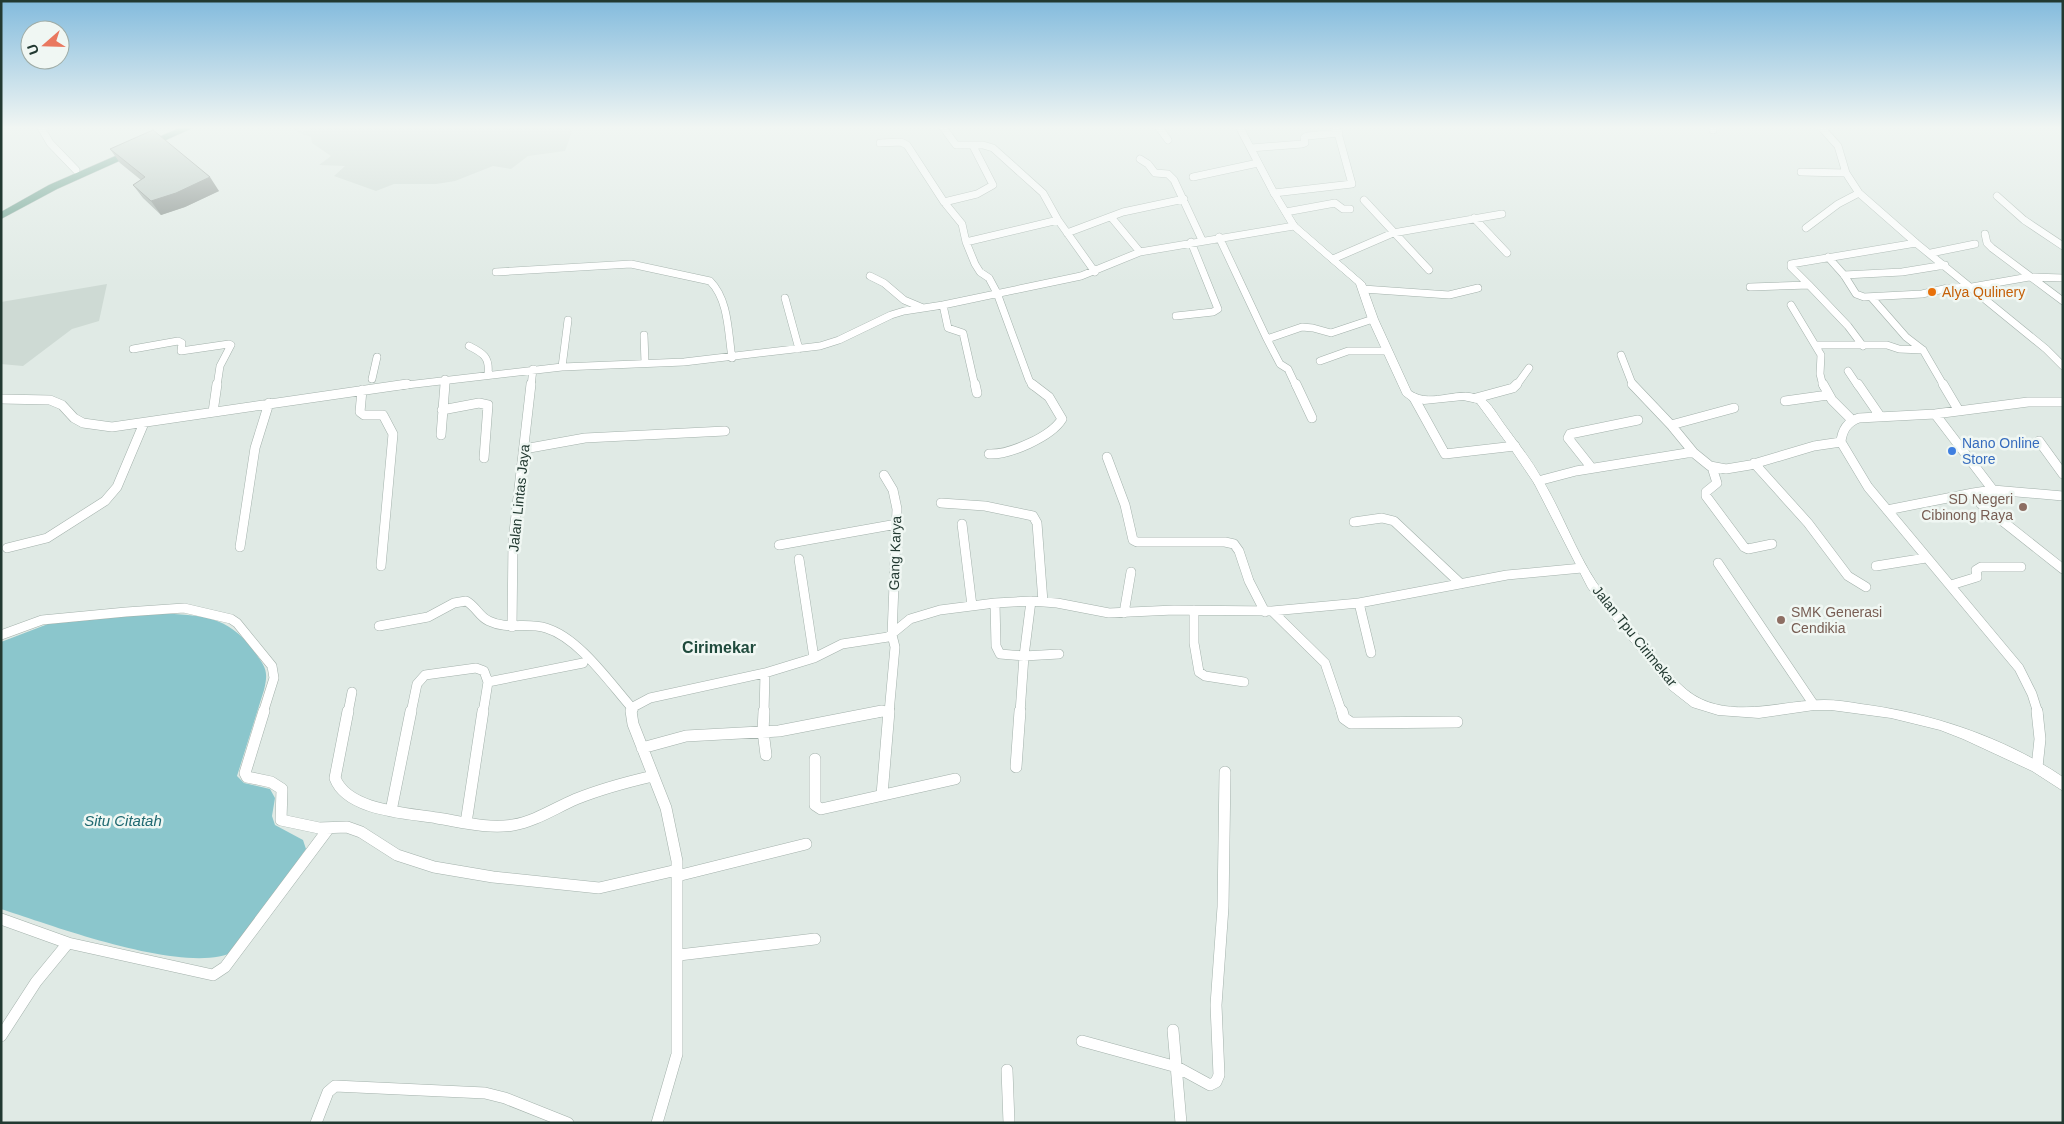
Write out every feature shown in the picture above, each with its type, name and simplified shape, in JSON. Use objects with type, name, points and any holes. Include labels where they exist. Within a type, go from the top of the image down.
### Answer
[{"type":"main road","points":[[1,208],[58,178]]},
{"type":"main road","points":[[1,216],[52,187],[72,178]]},
{"type":"street","points":[[929,178],[944,202],[962,224],[966,242],[979,272],[988,277],[997,294],[1029,380],[1035,388],[1049,397],[1062,419],[1058,426],[1033,440],[1004,453],[989,454]]},
{"type":"street","points":[[944,202],[978,194],[993,185],[990,178]]},
{"type":"street","points":[[1027,178],[1043,193],[1058,220],[1095,272]]},
{"type":"street","points":[[1172,178],[1184,199],[1202,240]]},
{"type":"street","points":[[1266,178],[1294,226],[1354,276],[1363,289],[1372,319],[1404,389],[1414,398],[1444,454],[1515,446]]},
{"type":"street","points":[[1274,193],[1352,184],[1352,178]]},
{"type":"street","points":[[1850,178],[1859,193],[1916,243],[1931,253],[2046,349],[2063,366]]},
{"type":"street","points":[[1806,228],[1839,203],[1859,193]]},
{"type":"street","points":[[1997,196],[2024,220],[2063,246]]},
{"type":"street","points":[[1067,233],[1138,208],[1184,199]]},
{"type":"street","points":[[1364,200],[1429,270]]},
{"type":"street","points":[[1286,212],[1335,203],[1343,209],[1350,209]]},
{"type":"street","points":[[1333,259],[1393,233],[1502,214]]},
{"type":"street","points":[[1110,217],[1140,252]]},
{"type":"street","points":[[1474,218],[1507,253]]},
{"type":"street","points":[[966,242],[1058,220]]},
{"type":"street","points":[[1,399],[44,399],[55,401],[62,404],[81,422],[92,426],[112,427],[269,403],[369,385],[533,369],[732,358],[829,344],[891,315],[1095,272],[1124,256],[1140,252],[1219,237],[1294,226]]},
{"type":"street","points":[[1985,234],[1987,243],[2029,277],[2063,301]]},
{"type":"street","points":[[1219,237],[1266,338],[1280,364],[1288,369],[1312,418]]},
{"type":"street","points":[[1176,316],[1213,312],[1218,309],[1191,242]]},
{"type":"street","points":[[1863,346],[1848,326],[1791,267],[1791,264],[1828,257],[1875,252],[1916,243]]},
{"type":"street","points":[[1931,253],[1975,244]]},
{"type":"street","points":[[1828,257],[1844,275],[1856,294],[1871,297],[1920,295],[1948,288],[1972,287],[2029,277],[2063,278]]},
{"type":"street","points":[[496,272],[624,264],[661,269],[710,281],[716,287],[724,305],[732,358]]},
{"type":"street","points":[[1844,275],[1902,272],[1945,265]]},
{"type":"street","points":[[870,276],[882,280],[904,300],[918,304],[923,308]]},
{"type":"street","points":[[1750,287],[1809,285]]},
{"type":"street","points":[[1363,289],[1449,295],[1478,288]]},
{"type":"street","points":[[1871,297],[1900,330],[1923,350],[1959,411]]},
{"type":"street","points":[[785,298],[799,349]]},
{"type":"street","points":[[943,305],[948,328],[960,330],[963,333],[977,393]]},
{"type":"street","points":[[1791,305],[1823,358],[1820,366],[1820,379],[1828,394],[1852,420]]},
{"type":"street","points":[[1266,338],[1281,336],[1306,327],[1324,333],[1331,333],[1372,319]]},
{"type":"street","points":[[562,367],[568,320]]},
{"type":"street","points":[[644,334],[645,363]]},
{"type":"street","points":[[133,349],[178,341],[182,343],[181,351],[231,345],[220,366],[213,412]]},
{"type":"street","points":[[1816,345],[1887,346],[1899,349],[1923,350]]},
{"type":"street","points":[[470,346],[488,358],[490,362],[488,374]]},
{"type":"street","points":[[1320,361],[1348,351],[1388,351]]},
{"type":"street","points":[[1621,355],[1636,390],[1671,424],[1694,453],[1712,467],[1721,468],[1754,463],[1779,458],[1809,447],[1841,442]]},
{"type":"street","points":[[377,357],[360,412],[364,415],[382,415],[393,434],[381,566]]},
{"type":"street","points":[[1414,398],[1422,400],[1463,396],[1476,398],[1513,388],[1529,368]]},
{"type":"street","name":"Jalan Lintas Jaya","points":[[512,627],[513,541],[533,369]]},
{"type":"street","points":[[1848,371],[1880,416]]},
{"type":"street","points":[[441,435],[445,379]]},
{"type":"street","points":[[1785,400],[1828,394]]},
{"type":"street","name":"Jalan Tpu Cirimekar","points":[[1476,398],[1515,446],[1538,481],[1568,535],[1582,568],[1624,626],[1673,685],[1687,698],[1718,710],[1759,713],[1814,705],[1869,709],[1940,725],[1967,735],[2037,768],[2063,785]]},
{"type":"street","points":[[2037,768],[2041,730],[2038,711],[2028,683],[2019,668],[1952,585],[1926,558],[1868,487],[1841,442],[1841,436],[1852,420],[1880,416],[1935,414],[2028,402],[2063,402]]},
{"type":"street","points":[[240,547],[255,448],[269,403]]},
{"type":"street","points":[[442,410],[479,403],[488,405],[484,458]]},
{"type":"street","points":[[1671,424],[1734,408]]},
{"type":"street","points":[[1935,414],[1993,490]]},
{"type":"street","points":[[1591,468],[1568,438],[1570,434],[1638,420]]},
{"type":"street","points":[[7,548],[47,538],[105,501],[116,487],[144,423]]},
{"type":"street","points":[[524,449],[585,438],[725,431]]},
{"type":"street","points":[[2039,441],[2063,474]]},
{"type":"street","points":[[1538,481],[1567,472],[1694,453]]},
{"type":"street","points":[[1107,457],[1125,505],[1133,540],[1137,542],[1224,542],[1234,544],[1239,551],[1249,581],[1269,611],[1325,663],[1340,707],[1348,722],[1365,724],[1457,722]]},
{"type":"street","points":[[1754,463],[1808,523],[1848,576],[1866,587]]},
{"type":"street","points":[[1712,467],[1717,483],[1706,492],[1706,496],[1744,547],[1748,550],[1772,544]]},
{"type":"street","name":"Gang Karya","points":[[882,795],[895,647],[892,635],[896,524],[896,497],[890,481],[884,475]]},
{"type":"street","points":[[1887,510],[1982,490],[2063,496]]},
{"type":"street","points":[[1973,493],[1981,504],[1995,517],[2063,569]]},
{"type":"street","points":[[941,504],[985,506],[1033,516],[1037,523],[1043,602]]},
{"type":"street","points":[[1354,522],[1382,518],[1394,521],[1461,584]]},
{"type":"street","points":[[779,545],[896,524]]},
{"type":"street","points":[[962,524],[972,606]]},
{"type":"street","points":[[1876,566],[1926,558]]},
{"type":"street","points":[[799,559],[814,658]]},
{"type":"street","points":[[1718,563],[1814,705]]},
{"type":"street","points":[[1952,585],[1977,577],[1976,570],[1981,567],[2021,567]]},
{"type":"street","points":[[657,1123],[677,1054],[679,955],[677,873],[675,837],[672,823],[633,724],[632,708],[642,701],[664,694],[765,673],[814,658],[842,644],[880,639],[892,635],[904,622],[920,614],[972,606],[1030,601],[1101,613],[1194,610],[1269,611],[1359,603],[1507,575],[1582,568]]},
{"type":"street","points":[[1124,612],[1131,572]]},
{"type":"street","points":[[379,626],[433,616],[455,602],[463,600],[477,607],[487,622],[512,627],[546,628],[565,638],[579,650],[632,708]]},
{"type":"street","points":[[1016,767],[1030,601]]},
{"type":"street","points":[[995,603],[996,646],[998,651],[1005,655],[1024,656],[1059,654]]},
{"type":"street","points":[[1359,603],[1371,653]]},
{"type":"street","points":[[1,635],[42,620],[184,608],[237,622],[272,666],[274,672],[274,678],[246,768],[247,777],[271,782],[282,789],[280,813],[282,820],[329,828],[347,827],[397,855],[434,867],[493,877],[556,883],[574,887],[599,888],[677,873],[806,844]]},
{"type":"street","points":[[1194,610],[1194,643],[1200,672],[1205,676],[1244,682]]},
{"type":"street","points":[[488,682],[584,663]]},
{"type":"street","points":[[391,811],[417,684],[425,675],[476,668],[484,672],[488,682],[466,823]]},
{"type":"street","points":[[765,673],[763,731],[766,755]]},
{"type":"street","points":[[352,692],[336,765],[335,781],[366,804],[391,811],[496,826],[523,823],[576,799],[606,788],[654,776]]},
{"type":"street","points":[[642,748],[686,736],[813,726],[888,710]]},
{"type":"street","points":[[815,759],[814,801],[818,808],[827,808],[955,779]]},
{"type":"street","points":[[1082,1041],[1178,1067],[1210,1084],[1216,1082],[1219,1075],[1217,1001],[1223,907],[1224,772]]},
{"type":"street","points":[[1,919],[68,943],[213,975],[225,967],[329,828]]},
{"type":"street","points":[[679,955],[815,939]]},
{"type":"street","points":[[1,1036],[36,982],[68,943]]},
{"type":"street","points":[[1173,1030],[1178,1067],[1181,1123]]},
{"type":"street","points":[[1007,1070],[1009,1123]]},
{"type":"street","points":[[316,1123],[328,1092],[335,1086],[485,1093],[505,1098],[568,1123]]},
{"type":"shaded area","points":[[341,178],[461,178],[436,184],[394,184],[376,191]]},
{"type":"shaded area","points":[[107,284],[99,321],[72,329],[23,366],[1,364],[1,302]]},
{"type":"water","name":"Situ Citatah","points":[[159,613],[212,619],[223,624],[234,630],[244,639],[261,661],[266,673],[264,690],[237,776],[244,783],[270,789],[275,798],[272,816],[275,825],[303,840],[306,849],[235,951],[214,957],[186,958],[119,946],[1,909],[1,642],[48,624]]},
{"type":"building","points":[[143,178],[207,178],[176,193],[151,201],[133,185]]},
{"type":"place","name":"Alya Qulinery","points":[[1932,292]]},
{"type":"place","name":"Nano Online Store","points":[[1952,451]]},
{"type":"place","name":"SD Negeri Cibinong Raya","points":[[2023,507]]},
{"type":"place","name":"SMK Generasi Cendikia","points":[[1781,620]]},
{"type":"district","name":"Cirimekar","points":[[719,647]]}]
